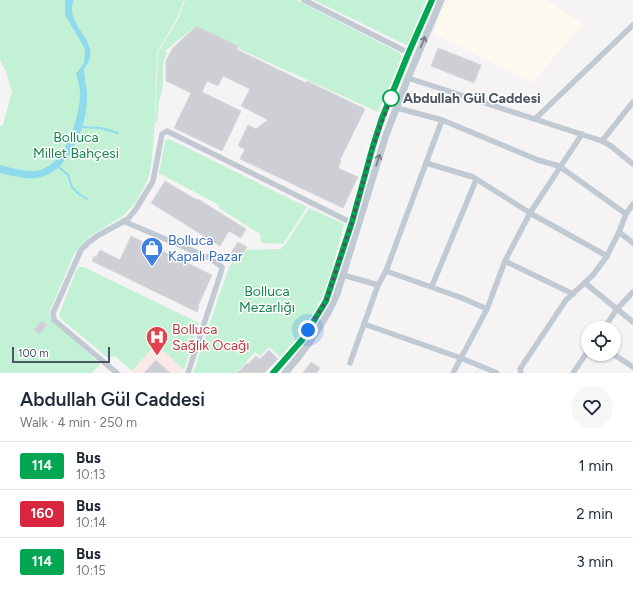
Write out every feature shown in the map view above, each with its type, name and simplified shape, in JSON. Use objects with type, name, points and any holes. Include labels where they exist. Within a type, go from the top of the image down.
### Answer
[{"type":"street","points":[[304,0],[409,52]]},
{"type":"street","points":[[273,373],[302,340],[326,301],[352,222],[382,118],[432,0]]},
{"type":"street","points":[[285,373],[303,353],[319,329],[332,305],[343,275],[386,135],[441,0]]},
{"type":"street","points":[[535,119],[633,27]]},
{"type":"street","points":[[400,75],[602,141],[611,146],[633,164]]},
{"type":"street","points":[[602,141],[633,102]]},
{"type":"street","points":[[397,108],[442,120],[538,160],[559,166],[626,214]]},
{"type":"street","points":[[350,363],[378,284],[386,271],[442,120]]},
{"type":"street","points":[[116,373],[56,322],[53,317],[55,308],[81,250],[97,236],[128,219],[136,210],[153,181],[162,134],[167,132],[352,222]]},
{"type":"street","points":[[453,373],[487,309],[505,261],[530,213],[559,166],[582,134]]},
{"type":"street","points":[[426,163],[476,180],[530,213],[607,256]]},
{"type":"street","points":[[432,286],[476,180]]},
{"type":"street","points":[[520,373],[520,369],[566,300],[593,275],[607,256],[626,214],[633,204]]},
{"type":"street","points":[[123,221],[210,258],[222,266],[188,373]]},
{"type":"street","points":[[619,232],[633,243]]},
{"type":"street","points":[[505,261],[573,294]]},
{"type":"street","points":[[386,271],[432,286],[487,309]]},
{"type":"street","points":[[343,275],[378,284]]},
{"type":"street","points":[[585,283],[633,322]]},
{"type":"street","points":[[609,321],[617,309],[633,292]]},
{"type":"street","points":[[364,324],[461,358],[497,373]]},
{"type":"street","points":[[621,359],[633,367]]},
{"type":"street","points":[[573,373],[581,361]]},
{"type":"shaded area","points":[[448,0],[547,0],[583,24],[532,83],[433,33]]},
{"type":"shaded area","name":"Bolluca Sağlık Ocağı","points":[[156,344],[183,370],[180,373],[132,373],[132,371]]},
{"type":"green space","name":"Bolluca Millet Bahçesi","points":[[0,0],[184,0],[177,18],[157,52],[154,137],[148,179],[136,202],[123,216],[90,236],[74,254],[49,313],[51,319],[100,364],[92,373],[0,373],[0,126],[3,125],[12,92],[6,71],[0,60]]},
{"type":"green space","points":[[185,0],[297,0],[398,52],[402,57],[378,112],[193,28],[165,51],[167,53],[163,63],[163,85],[157,123],[155,123],[158,52],[178,19]]},
{"type":"green space","points":[[314,0],[426,0],[408,45],[406,45]]},
{"type":"green space","points":[[169,139],[307,207],[283,244],[261,243],[260,234],[219,208],[219,205],[159,173],[165,141]]},
{"type":"green space","name":"Bolluca Mezarlığı","points":[[309,208],[344,224],[333,266],[323,294],[302,332],[280,357],[269,347],[260,356],[255,352],[236,373],[193,373],[229,267],[233,262],[237,264],[247,250],[281,249]]},
{"type":"green space","points":[[79,267],[84,267],[199,323],[184,370],[156,344],[132,371],[115,356],[108,358],[60,318],[59,315],[76,271]]},
{"type":"water","points":[[65,0],[74,0],[72,9],[74,18],[88,43],[90,51],[90,60],[84,69],[87,92],[86,111],[79,136],[66,159],[47,175],[36,178],[27,178],[0,173],[0,165],[30,171],[40,170],[49,166],[64,150],[74,127],[80,95],[76,74],[84,63],[85,49],[65,15]]},
{"type":"building","points":[[196,26],[238,46],[236,49],[306,83],[307,81],[365,109],[340,160],[341,161],[338,168],[358,177],[343,208],[240,159],[245,149],[238,146],[248,125],[256,129],[268,120],[241,106],[250,89],[223,76],[218,86],[207,81],[202,92],[241,111],[222,151],[174,128],[191,93],[166,81],[166,61],[172,49]]},
{"type":"building","points":[[438,48],[481,65],[474,83],[431,66]]},
{"type":"building","points":[[165,181],[197,200],[198,199],[246,229],[241,238],[229,231],[220,246],[151,203]]},
{"type":"building","name":"Bolluca Kapalı Pazar","points":[[131,236],[212,275],[198,306],[197,312],[92,261],[94,256],[96,257],[100,250],[120,260]]},
{"type":"building","points":[[238,242],[247,247],[238,262],[229,256]]},
{"type":"building","points":[[42,321],[47,325],[39,334],[34,330]]},
{"type":"building","points":[[269,350],[278,359],[264,373],[237,373],[256,356],[260,359]]},
{"type":"building","points":[[156,360],[170,373],[144,373]]},
{"type":"building","points":[[311,362],[320,368],[317,373],[303,373]]},
{"type":"waterway","points":[[80,127],[101,128],[118,133]]},
{"type":"waterway","points":[[59,167],[68,175],[72,187],[87,199]]},
{"type":"bus line","name":"114","points":[[273,373],[302,340],[326,301],[352,222],[382,118],[432,0]]},
{"type":"place","name":"Abdullah Gül Caddesi","points":[[391,98]]},
{"type":"place","name":"Bolluca Kapalı Pazar","points":[[152,268]]},
{"type":"place","name":"Bolluca Sağlık Ocağı","points":[[157,356]]},
{"type":"route","points":[[308,330],[326,301],[352,222],[373,146],[382,118],[391,98]]}]
